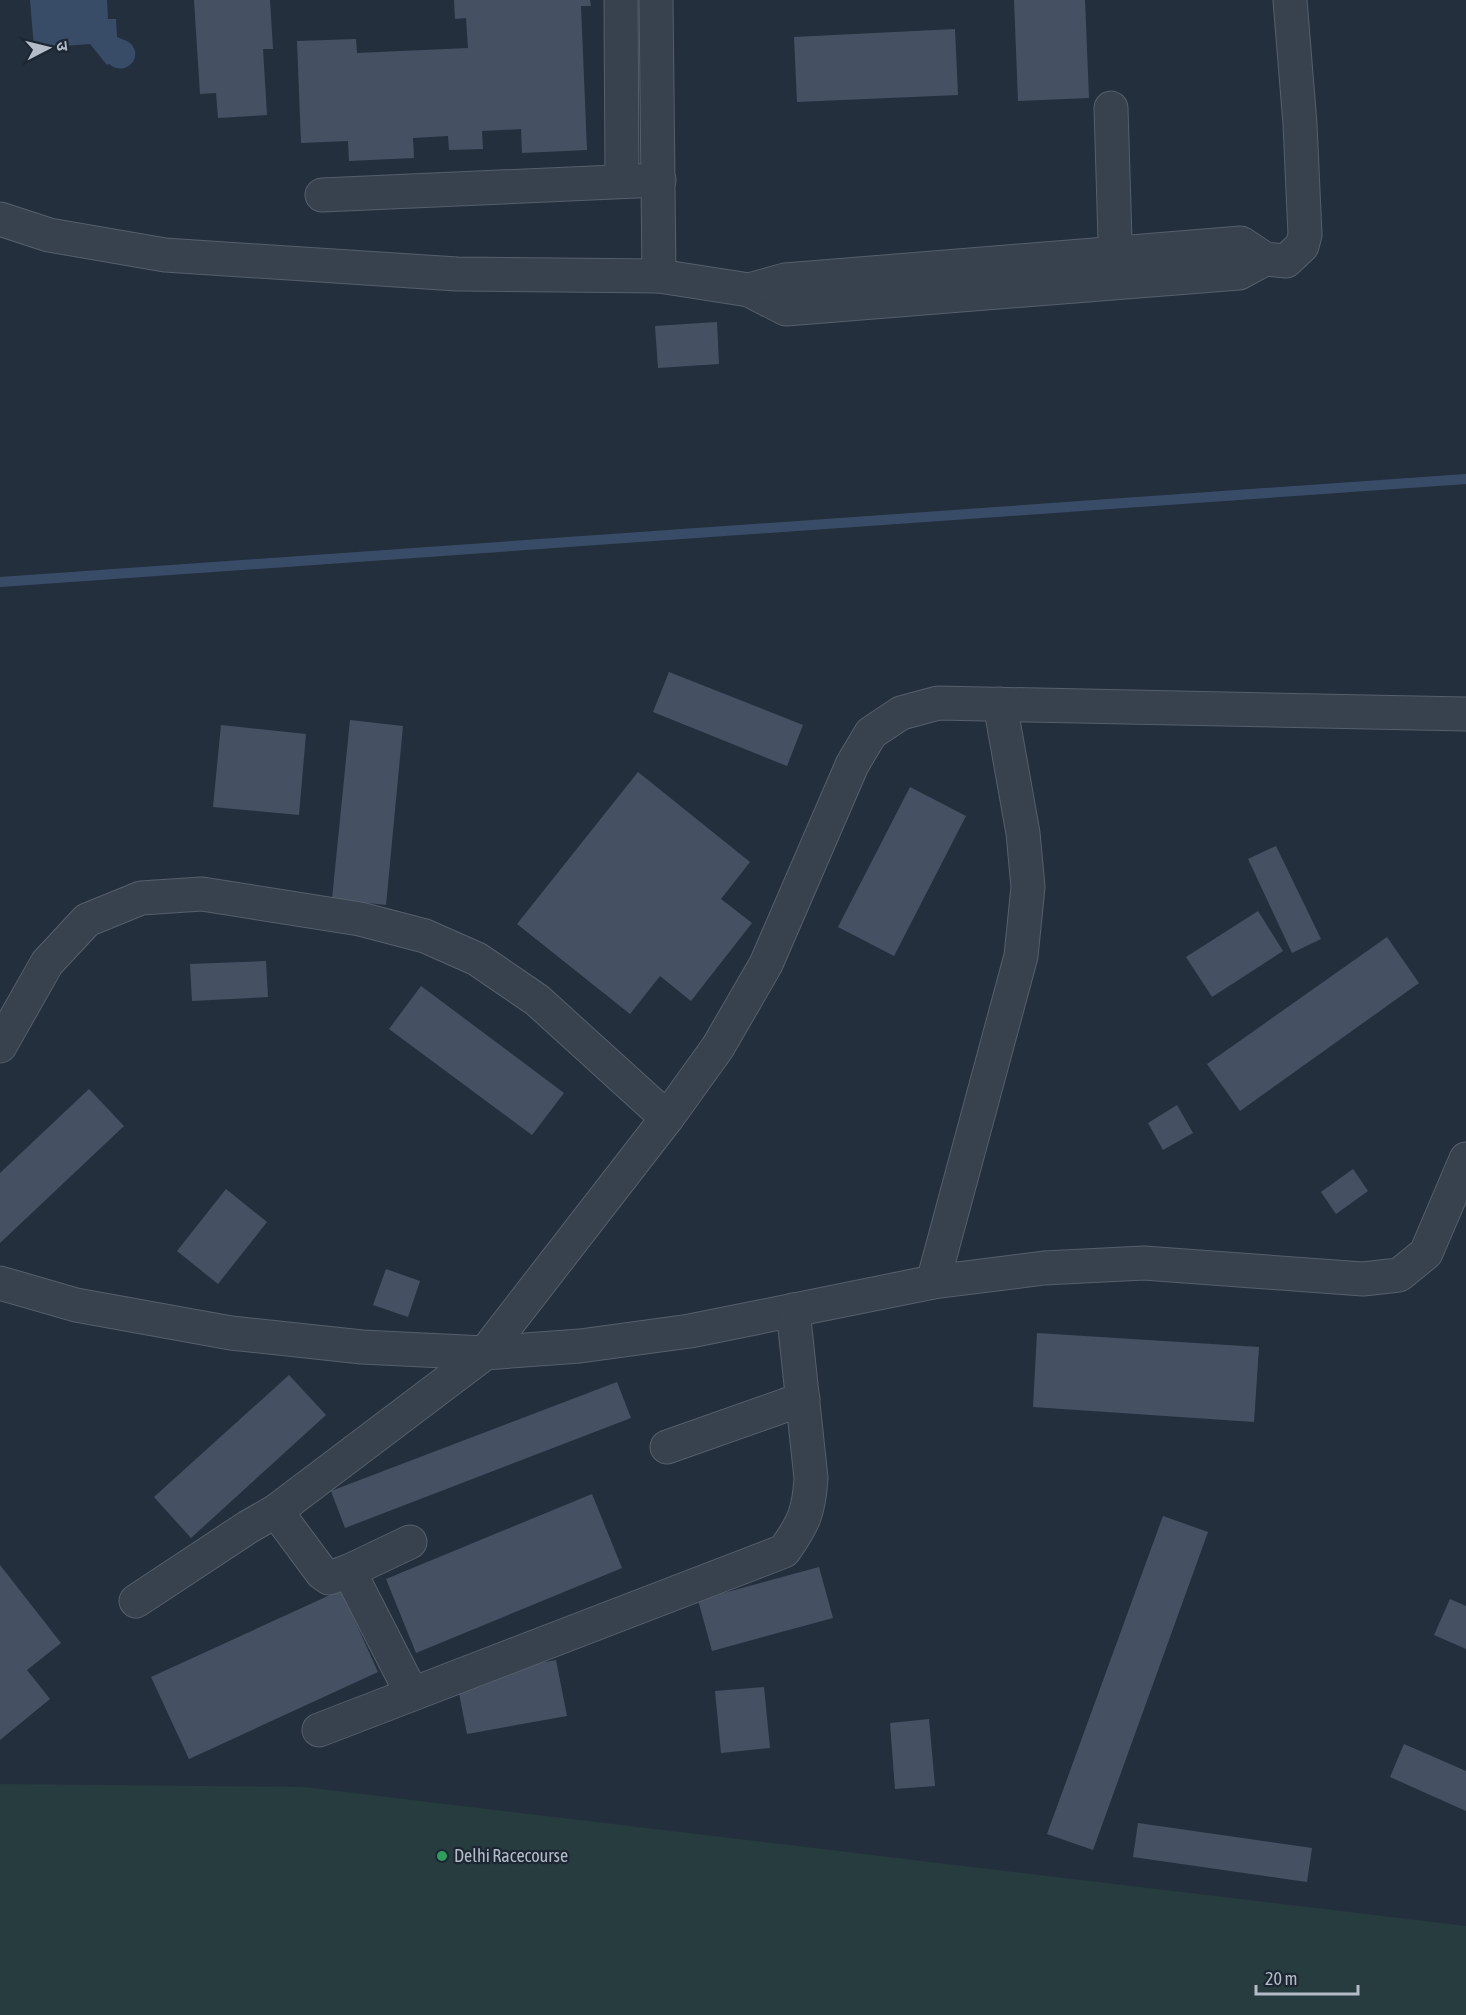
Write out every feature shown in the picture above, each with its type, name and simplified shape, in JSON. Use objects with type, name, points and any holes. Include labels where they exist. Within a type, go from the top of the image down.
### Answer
[{"type":"street","points":[[621,0],[622,181]]},
{"type":"street","points":[[656,0],[659,276]]},
{"type":"street","points":[[0,219],[49,236],[165,255],[457,274],[659,276],[749,290],[786,309],[1116,268],[1239,273],[1265,259],[1286,261],[1302,246],[1305,235],[1300,123],[1290,0]]},
{"type":"street","points":[[1112,108],[1116,268]]},
{"type":"street","points":[[322,195],[659,180]]},
{"type":"street","points":[[136,1601],[276,1511],[485,1353],[667,1118],[718,1047],[766,964],[852,765],[871,733],[901,713],[938,703],[1466,714]]},
{"type":"street","points":[[933,1282],[1002,1028],[1022,944],[1028,887],[1023,832],[1000,704]]},
{"type":"street","points":[[0,1047],[47,963],[87,920],[141,898],[202,894],[360,919],[425,936],[477,959],[537,1000],[667,1118]]},
{"type":"street","points":[[0,1283],[76,1305],[231,1333],[362,1347],[485,1353],[580,1346],[690,1330],[933,1282],[1044,1268],[1144,1263],[1363,1280],[1399,1275],[1426,1253],[1466,1159]]},
{"type":"street","points":[[319,1730],[784,1551],[799,1531],[810,1503],[811,1478],[794,1310]]},
{"type":"street","points":[[667,1447],[803,1399]]},
{"type":"street","points":[[276,1511],[322,1573],[329,1578],[410,1542]]},
{"type":"street","points":[[349,1571],[412,1694]]},
{"type":"green space","name":"Delhi Racecourse","points":[[0,1784],[304,1787],[1466,1926],[1466,2015],[0,2015]]},
{"type":"water","points":[[30,0],[107,0],[108,19],[116,19],[117,37],[130,43],[134,48],[135,54],[131,64],[121,69],[107,65],[90,44],[34,48]]},
{"type":"building","points":[[194,0],[270,0],[273,49],[263,49],[267,115],[218,118],[216,93],[200,94]]},
{"type":"building","points":[[454,0],[590,0],[591,6],[581,6],[587,150],[522,153],[521,129],[482,131],[483,149],[449,150],[448,136],[413,138],[414,158],[349,161],[348,141],[301,143],[297,41],[356,39],[357,53],[468,48],[466,18],[455,19]]},
{"type":"building","points":[[1014,0],[1085,0],[1089,98],[1018,101]]},
{"type":"building","points":[[955,29],[958,95],[797,102],[794,37]]},
{"type":"building","points":[[717,322],[719,364],[658,368],[655,326]]},
{"type":"building","points":[[669,672],[803,725],[787,766],[653,712]]},
{"type":"building","points":[[350,720],[403,726],[386,905],[332,899]]},
{"type":"building","points":[[221,725],[306,734],[299,815],[213,807]]},
{"type":"building","points":[[638,772],[750,862],[721,899],[752,923],[691,1001],[660,976],[630,1014],[517,924]]},
{"type":"building","points":[[910,787],[966,816],[894,956],[838,927]]},
{"type":"building","points":[[1276,846],[1321,939],[1292,953],[1248,859]]},
{"type":"building","points":[[1258,911],[1283,951],[1212,997],[1186,957]]},
{"type":"building","points":[[1387,937],[1419,983],[1240,1111],[1207,1064]]},
{"type":"building","points":[[266,961],[268,997],[192,1001],[190,964]]},
{"type":"building","points":[[421,986],[564,1093],[532,1135],[389,1029]]},
{"type":"building","points":[[89,1089],[124,1126],[0,1243],[0,1173]]},
{"type":"building","points":[[1177,1105],[1193,1133],[1163,1150],[1148,1123]]},
{"type":"building","points":[[1353,1169],[1368,1191],[1336,1214],[1321,1192]]},
{"type":"building","points":[[226,1189],[267,1222],[218,1284],[177,1251]]},
{"type":"building","points":[[386,1269],[420,1281],[408,1317],[373,1305]]},
{"type":"building","points":[[1037,1333],[1259,1347],[1254,1422],[1033,1407]]},
{"type":"building","points":[[289,1375],[326,1415],[191,1538],[154,1497]]},
{"type":"building","points":[[617,1382],[631,1418],[345,1528],[331,1491]]},
{"type":"building","points":[[592,1494],[622,1568],[416,1653],[386,1579]]},
{"type":"building","points":[[1163,1516],[1208,1532],[1093,1850],[1047,1834]]},
{"type":"building","points":[[0,1565],[61,1643],[27,1670],[50,1699],[0,1740]]},
{"type":"building","points":[[819,1567],[833,1618],[712,1651],[698,1600]]},
{"type":"building","points":[[341,1590],[378,1672],[189,1759],[151,1677]]},
{"type":"building","points":[[1450,1599],[1466,1606],[1466,1649],[1434,1635]]},
{"type":"building","points":[[556,1660],[567,1716],[467,1734],[456,1678]]},
{"type":"building","points":[[764,1687],[770,1748],[721,1753],[715,1691]]},
{"type":"building","points":[[929,1719],[935,1786],[895,1789],[890,1723]]},
{"type":"building","points":[[1404,1744],[1466,1771],[1466,1811],[1390,1777]]},
{"type":"building","points":[[1138,1823],[1312,1848],[1307,1882],[1133,1857]]},
{"type":"waterway","points":[[0,582],[1466,479]]},
{"type":"place","name":"Delhi Racecourse","points":[[442,1856]]}]
